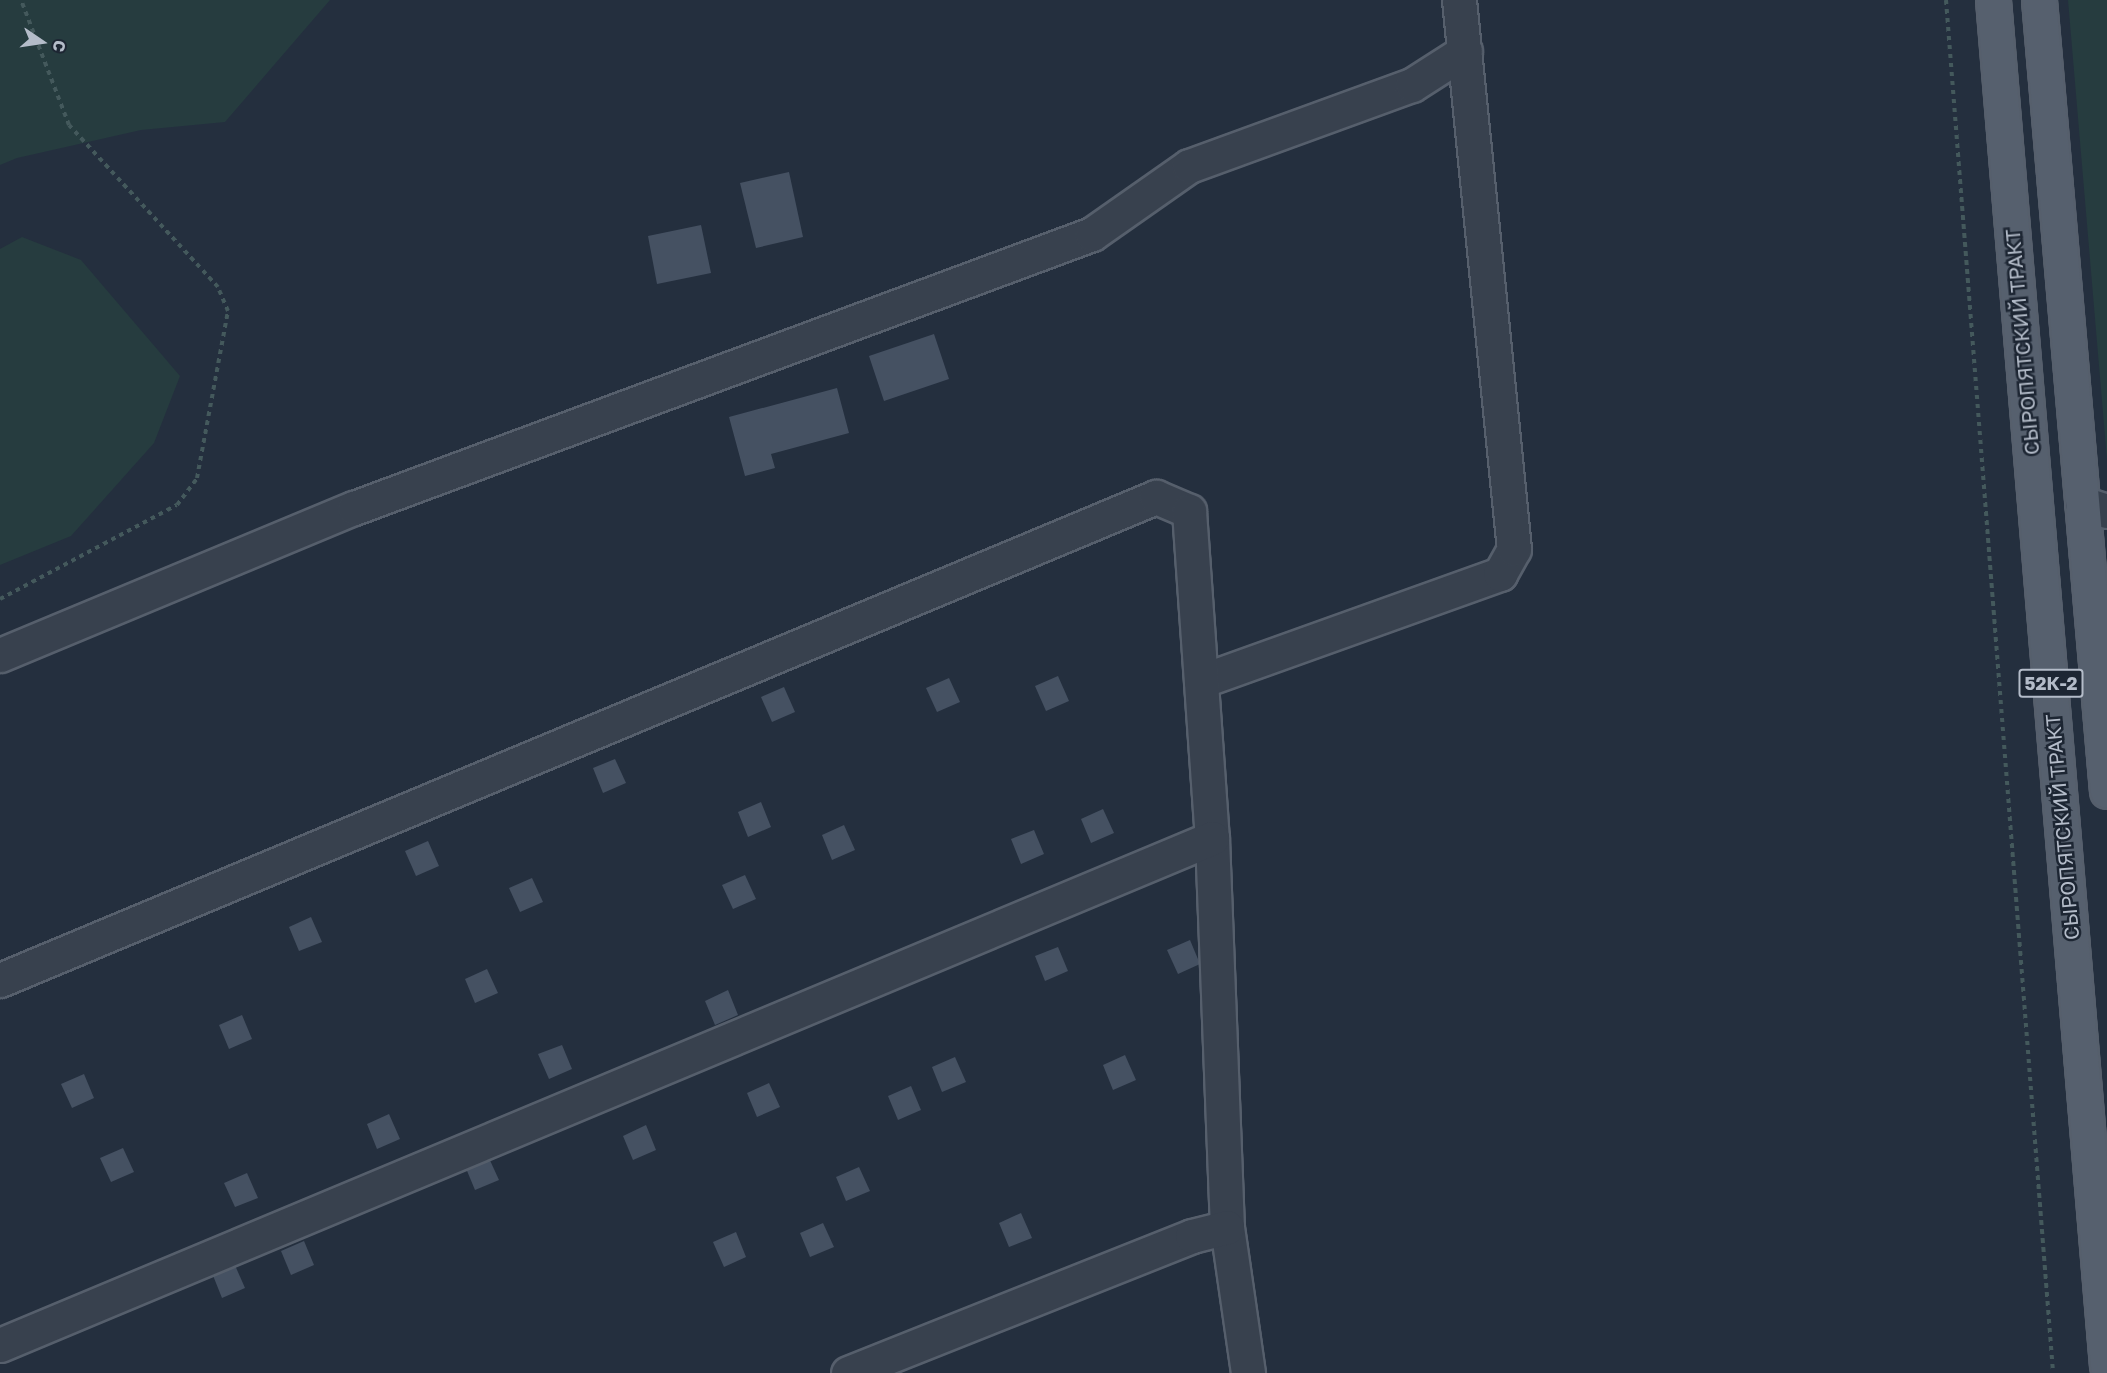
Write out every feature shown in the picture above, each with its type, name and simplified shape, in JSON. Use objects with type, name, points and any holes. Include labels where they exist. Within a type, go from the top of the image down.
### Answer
[{"type":"main road","name":"СЫРОПЯТСКИЙ ТРАКТ","points":[[1993,0],[2107,1366]]},
{"type":"main road","name":"52К-2","points":[[2039,0],[2095,507],[2107,791]]},
{"type":"lane","points":[[1201,681],[1500,574],[1515,549],[1459,0]]},
{"type":"lane","points":[[0,655],[354,508],[1092,234],[1189,166],[1412,86],[1465,51]]},
{"type":"lane","points":[[0,980],[1156,497],[1189,511],[1212,838],[1227,1227],[1248,1373]]},
{"type":"lane","points":[[0,1345],[1212,838]]},
{"type":"lane","points":[[848,1373],[1192,1236],[1227,1227]]},
{"type":"path","points":[[0,599],[177,505],[197,478],[228,311],[218,287],[69,125],[21,0]]},
{"type":"path","points":[[1946,0],[2052,1373]]},
{"type":"green space","points":[[0,0],[330,0],[225,122],[141,130],[17,158],[0,165]]},
{"type":"green space","points":[[2068,0],[2107,0],[2107,460]]},
{"type":"green space","points":[[22,237],[81,260],[180,376],[154,443],[71,536],[0,565],[0,249]]},
{"type":"building","points":[[789,172],[803,237],[756,248],[740,183]]},
{"type":"building","points":[[701,225],[711,273],[657,284],[648,236]]},
{"type":"building","points":[[934,334],[949,379],[884,401],[869,356]]},
{"type":"building","points":[[837,388],[849,433],[771,454],[775,468],[745,476],[729,417]]},
{"type":"building","points":[[1058,676],[1069,701],[1046,711],[1035,686]]},
{"type":"building","points":[[949,678],[960,702],[937,712],[926,688]]},
{"type":"building","points":[[784,687],[795,712],[772,722],[761,697]]},
{"type":"building","points":[[615,759],[626,783],[603,793],[593,768]]},
{"type":"building","points":[[761,802],[771,827],[748,837],[738,812]]},
{"type":"building","points":[[1103,809],[1114,833],[1091,843],[1081,819]]},
{"type":"building","points":[[844,825],[855,850],[832,860],[822,835]]},
{"type":"building","points":[[1034,830],[1044,854],[1021,864],[1011,839]]},
{"type":"building","points":[[428,841],[439,866],[416,876],[405,851]]},
{"type":"building","points":[[745,875],[756,899],[733,909],[722,885]]},
{"type":"building","points":[[532,878],[543,902],[520,912],[509,888]]},
{"type":"building","points":[[311,917],[322,942],[299,951],[289,927]]},
{"type":"building","points":[[1190,940],[1200,964],[1178,974],[1167,950]]},
{"type":"building","points":[[1058,947],[1068,971],[1045,981],[1035,956]]},
{"type":"building","points":[[487,969],[498,993],[475,1003],[465,979]]},
{"type":"building","points":[[728,990],[738,1015],[715,1025],[705,1001]]},
{"type":"building","points":[[242,1015],[252,1039],[229,1049],[219,1025]]},
{"type":"building","points":[[562,1045],[572,1069],[549,1079],[538,1054]]},
{"type":"building","points":[[1125,1055],[1136,1080],[1113,1090],[1103,1065]]},
{"type":"building","points":[[955,1057],[966,1082],[942,1092],[932,1067]]},
{"type":"building","points":[[84,1074],[94,1098],[72,1108],[61,1084]]},
{"type":"building","points":[[769,1083],[780,1107],[757,1117],[747,1093]]},
{"type":"building","points":[[911,1086],[921,1110],[898,1120],[888,1096]]},
{"type":"building","points":[[389,1114],[400,1139],[377,1149],[367,1124]]},
{"type":"building","points":[[646,1125],[656,1150],[633,1160],[623,1136]]},
{"type":"building","points":[[123,1148],[134,1172],[111,1182],[100,1158]]},
{"type":"building","points":[[488,1156],[499,1180],[475,1190],[465,1166]]},
{"type":"building","points":[[859,1167],[870,1191],[846,1201],[836,1177]]},
{"type":"building","points":[[247,1173],[258,1198],[235,1207],[224,1183]]},
{"type":"building","points":[[1021,1213],[1032,1238],[1009,1247],[999,1223]]},
{"type":"building","points":[[823,1223],[834,1247],[810,1257],[800,1233]]},
{"type":"building","points":[[736,1232],[746,1257],[724,1267],[713,1242]]},
{"type":"building","points":[[304,1241],[314,1265],[291,1275],[281,1251]]},
{"type":"building","points":[[234,1263],[245,1288],[222,1298],[212,1273]]}]
